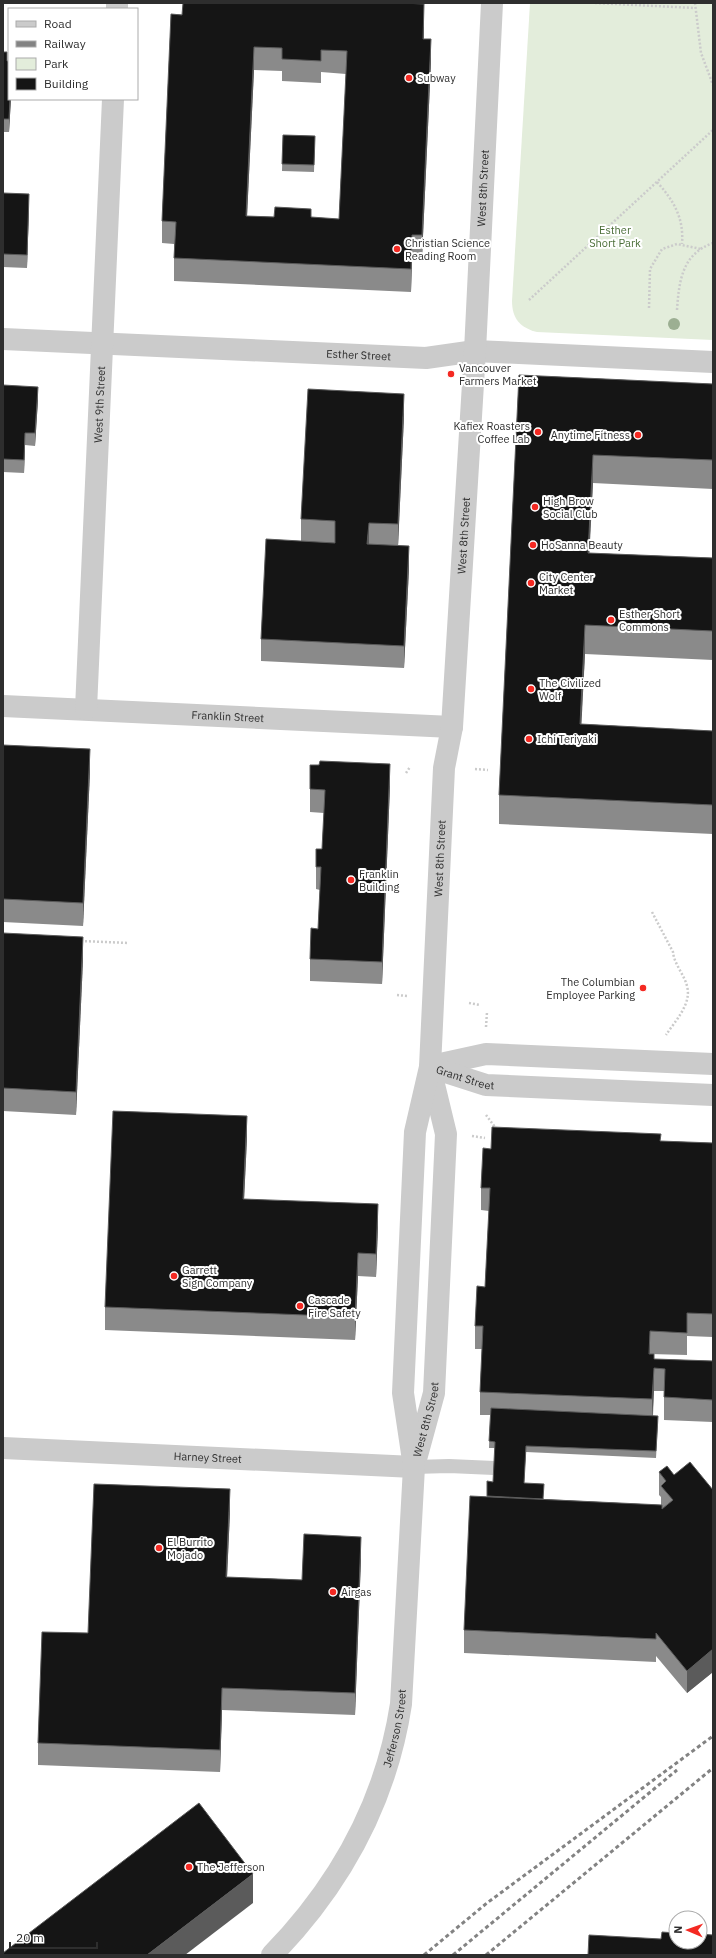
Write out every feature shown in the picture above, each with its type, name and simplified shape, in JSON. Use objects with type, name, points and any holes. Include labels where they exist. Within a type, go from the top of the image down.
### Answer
[{"type":"street","name":"West 8th Street","points":[[414,1467],[403,1385],[415,1132],[430,1067],[444,768],[452,727],[475,351],[492,3]]},
{"type":"street","name":"West 9th Street","points":[[86,710],[113,100]]},
{"type":"street","name":"Esther Street","points":[[3,338],[102,344],[426,358],[475,351],[713,362]]},
{"type":"street","name":"Franklin Street","points":[[3,706],[452,727]]},
{"type":"street","name":"Grant Street","points":[[430,1067],[486,1054],[713,1064]]},
{"type":"street","name":"West 8th Street","points":[[414,1467],[434,1393],[446,1142],[446,1134],[430,1067]]},
{"type":"street","name":"Grant Street","points":[[430,1067],[486,1084],[713,1095]]},
{"type":"street","name":"Harney Street","points":[[3,1448],[414,1467]]},
{"type":"street","name":"Jefferson Street","points":[[272,1955],[309,1913],[347,1861],[377,1794],[392,1750],[398,1727],[404,1683],[414,1467]]},
{"type":"lane","points":[[414,1467],[449,1466],[494,1468]]},
{"type":"path","points":[[595,3],[695,8]]},
{"type":"path","points":[[695,3],[701,53],[713,85]]},
{"type":"path","points":[[529,300],[713,130]]},
{"type":"path","points":[[657,182],[677,209],[682,224],[682,244]]},
{"type":"path","points":[[677,310],[679,282],[684,268],[693,256],[701,249],[713,243]]},
{"type":"path","points":[[649,308],[650,269],[656,255],[662,249],[669,246],[682,244],[701,249]]},
{"type":"path","points":[[406,774],[410,766]]},
{"type":"path","points":[[475,769],[488,770]]},
{"type":"path","points":[[648,1061],[687,1003],[688,993],[687,986],[673,952],[652,912]]},
{"type":"path","points":[[73,941],[128,943]]},
{"type":"path","points":[[397,995],[407,996]]},
{"type":"path","points":[[469,1003],[480,1005]]},
{"type":"path","points":[[486,1027],[487,1012]]},
{"type":"path","points":[[486,1115],[495,1128]]},
{"type":"path","points":[[467,1135],[485,1138]]},
{"type":"green space","name":"Esther Short Park","points":[[530,3],[713,3],[713,340],[537,332],[526,328],[515,317],[512,301]]},
{"type":"building","points":[[183,3],[424,4],[423,39],[431,39],[422,235],[412,235],[411,269],[174,258],[176,222],[162,221],[171,14],[182,15]],"holes":[[[254,47],[282,48],[282,59],[321,61],[321,50],[347,51],[339,219],[311,217],[311,209],[275,207],[274,217],[246,216]]]},
{"type":"building","points":[[3,52],[7,52],[8,100],[10,100],[9,119],[3,119]]},
{"type":"building","points":[[283,135],[315,136],[314,165],[282,164]]},
{"type":"building","points":[[3,193],[29,194],[27,255],[3,254]]},
{"type":"building","name":"Esther Short Commons","points":[[519,375],[713,384],[713,460],[593,455],[588,553],[713,558],[713,631],[585,625],[580,724],[713,731],[713,805],[499,795]]},
{"type":"building","points":[[3,385],[38,387],[35,433],[25,433],[24,460],[3,459]]},
{"type":"building","points":[[308,389],[404,394],[398,524],[369,523],[367,544],[409,546],[404,646],[261,639],[266,539],[335,543],[335,521],[301,519]]},
{"type":"building","points":[[3,745],[90,749],[83,903],[3,899]]},
{"type":"building","name":"Franklin Building","points":[[320,761],[390,764],[382,962],[310,959],[311,928],[318,929],[321,867],[316,867],[316,849],[322,849],[325,790],[310,789],[310,765],[319,765]]},
{"type":"building","points":[[3,933],[83,937],[76,1092],[3,1088]]},
{"type":"building","points":[[113,1111],[247,1116],[243,1199],[378,1204],[376,1254],[358,1253],[355,1317],[105,1307]]},
{"type":"building","points":[[492,1127],[661,1134],[660,1141],[713,1143],[713,1314],[687,1313],[687,1333],[650,1331],[649,1354],[654,1354],[654,1359],[713,1361],[713,1400],[664,1397],[665,1369],[654,1368],[652,1399],[480,1392],[483,1326],[475,1326],[477,1286],[485,1287],[490,1188],[481,1188],[483,1148],[491,1149]]},
{"type":"building","points":[[491,1408],[658,1416],[656,1451],[526,1446],[524,1483],[544,1484],[543,1499],[487,1496],[487,1481],[493,1482],[495,1442],[489,1441]]},
{"type":"building","points":[[690,1462],[713,1490],[713,1649],[687,1671],[656,1633],[656,1639],[464,1630],[470,1496],[662,1505],[662,1509],[673,1500],[661,1486],[666,1481],[659,1472],[667,1466],[674,1475]]},
{"type":"building","points":[[94,1484],[230,1489],[226,1577],[302,1580],[304,1534],[361,1537],[355,1693],[222,1688],[220,1750],[38,1743],[42,1632],[88,1633]]},
{"type":"building","name":"The Jefferson","points":[[199,1803],[253,1874],[147,1955],[3,1955],[3,1953]]},
{"type":"building","points":[[662,1932],[668,1932],[668,1950],[708,1950],[708,1935],[713,1935],[713,1955],[588,1955],[589,1935],[661,1939]]},
{"type":"railway","points":[[424,1955],[487,1903],[713,1736]]},
{"type":"railway","points":[[486,1955],[713,1768]]},
{"type":"railway","points":[[453,1955],[677,1770]]},
{"type":"place","name":"Subway","points":[[409,78]]},
{"type":"place","name":"Christian Science Reading Room","points":[[397,249]]},
{"type":"place","name":"Vancouver Farmers Market","points":[[451,374]]},
{"type":"place","name":"Kafiex Roasters Coffee Lab","points":[[538,432]]},
{"type":"place","name":"Anytime Fitness","points":[[638,435]]},
{"type":"place","name":"High Brow Social Club","points":[[535,507]]},
{"type":"place","name":"HoSanna Beauty","points":[[533,545]]},
{"type":"place","name":"City Center Market","points":[[531,583]]},
{"type":"place","name":"Esther Short Commons","points":[[611,620]]},
{"type":"place","name":"The Civilized Wolf","points":[[531,689]]},
{"type":"place","name":"Ichi Teriyaki","points":[[529,739]]},
{"type":"place","name":"Franklin Building","points":[[351,880]]},
{"type":"place","name":"The Columbian Employee Parking","points":[[643,988]]},
{"type":"place","name":"Garrett Sign Company","points":[[174,1276]]},
{"type":"place","name":"Cascade Fire Safety","points":[[300,1306]]},
{"type":"place","name":"El Burrito Mojado","points":[[159,1548]]},
{"type":"place","name":"Airgas","points":[[333,1592]]},
{"type":"place","name":"The Jefferson","points":[[189,1867]]}]
